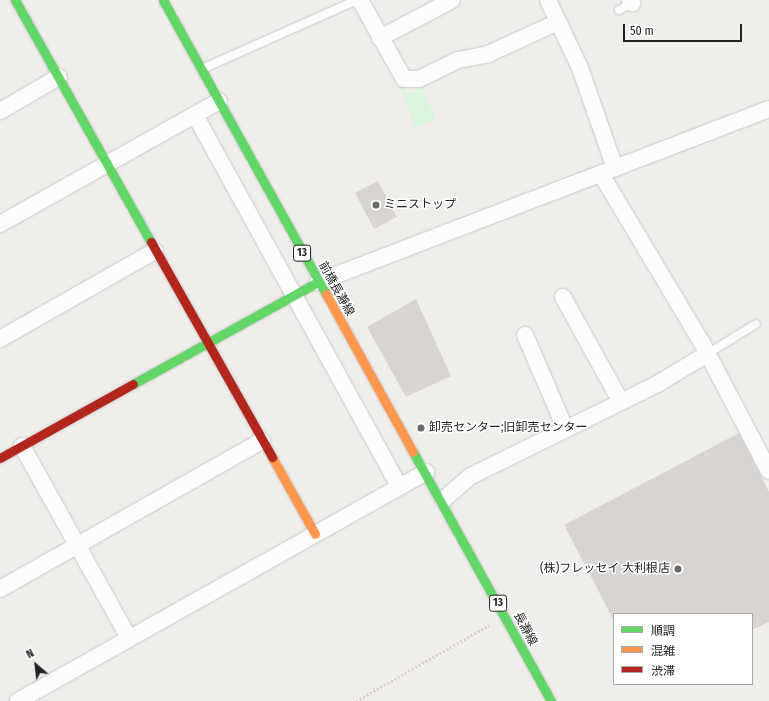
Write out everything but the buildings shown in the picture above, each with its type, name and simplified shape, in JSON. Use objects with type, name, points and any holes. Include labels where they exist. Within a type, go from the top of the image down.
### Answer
[{"type":"street","points":[[15,0],[58,78],[108,163],[155,251],[315,534]]},
{"type":"street","name":"前橋長瀞線","points":[[163,0],[318,282],[444,502]]},
{"type":"street","points":[[358,0],[404,79],[419,79],[458,60],[488,54],[558,22]]},
{"type":"street","points":[[380,38],[452,0]]},
{"type":"street","points":[[548,0],[580,68],[608,171],[769,471]]},
{"type":"street","points":[[0,110],[58,78]]},
{"type":"street","points":[[0,224],[219,101]]},
{"type":"street","points":[[0,458],[293,294],[318,282],[769,109]]},
{"type":"street","points":[[195,115],[399,486]]},
{"type":"street","points":[[0,339],[155,251]]},
{"type":"street","points":[[563,297],[621,402]]},
{"type":"street","points":[[524,335],[566,430]]},
{"type":"street","points":[[444,502],[469,477],[621,402],[707,354]]},
{"type":"street","points":[[0,589],[262,441]]},
{"type":"street","points":[[22,446],[129,638]]},
{"type":"street","points":[[18,701],[426,472]]},
{"type":"street","name":"長瀞線","points":[[444,502],[551,701]]},
{"type":"lane","points":[[202,70],[358,0]]},
{"type":"lane","points":[[707,354],[756,324]]},
{"type":"path","points":[[356,701],[505,616]]},
{"type":"green space","points":[[399,86],[411,93],[421,86],[436,119],[415,128]]},
{"type":"traffic: fast","points":[[15,0],[151,242]]},
{"type":"traffic: fast","points":[[163,0],[326,294]]},
{"type":"traffic: fast","points":[[133,384],[318,282]]},
{"type":"traffic: fast","points":[[413,452],[551,701]]},
{"type":"traffic: slow","points":[[326,294],[413,452]]},
{"type":"traffic: slow","points":[[272,457],[315,534]]},
{"type":"traffic: jam","points":[[151,242],[272,457]]},
{"type":"traffic: jam","points":[[0,458],[133,384]]},
{"type":"place","name":"ミニストップ","points":[[376,205]]},
{"type":"place","name":"卸売センター;旧卸売センター","points":[[421,428]]},
{"type":"place","name":"(株)フレッセイ 大利根店","points":[[678,569]]}]
